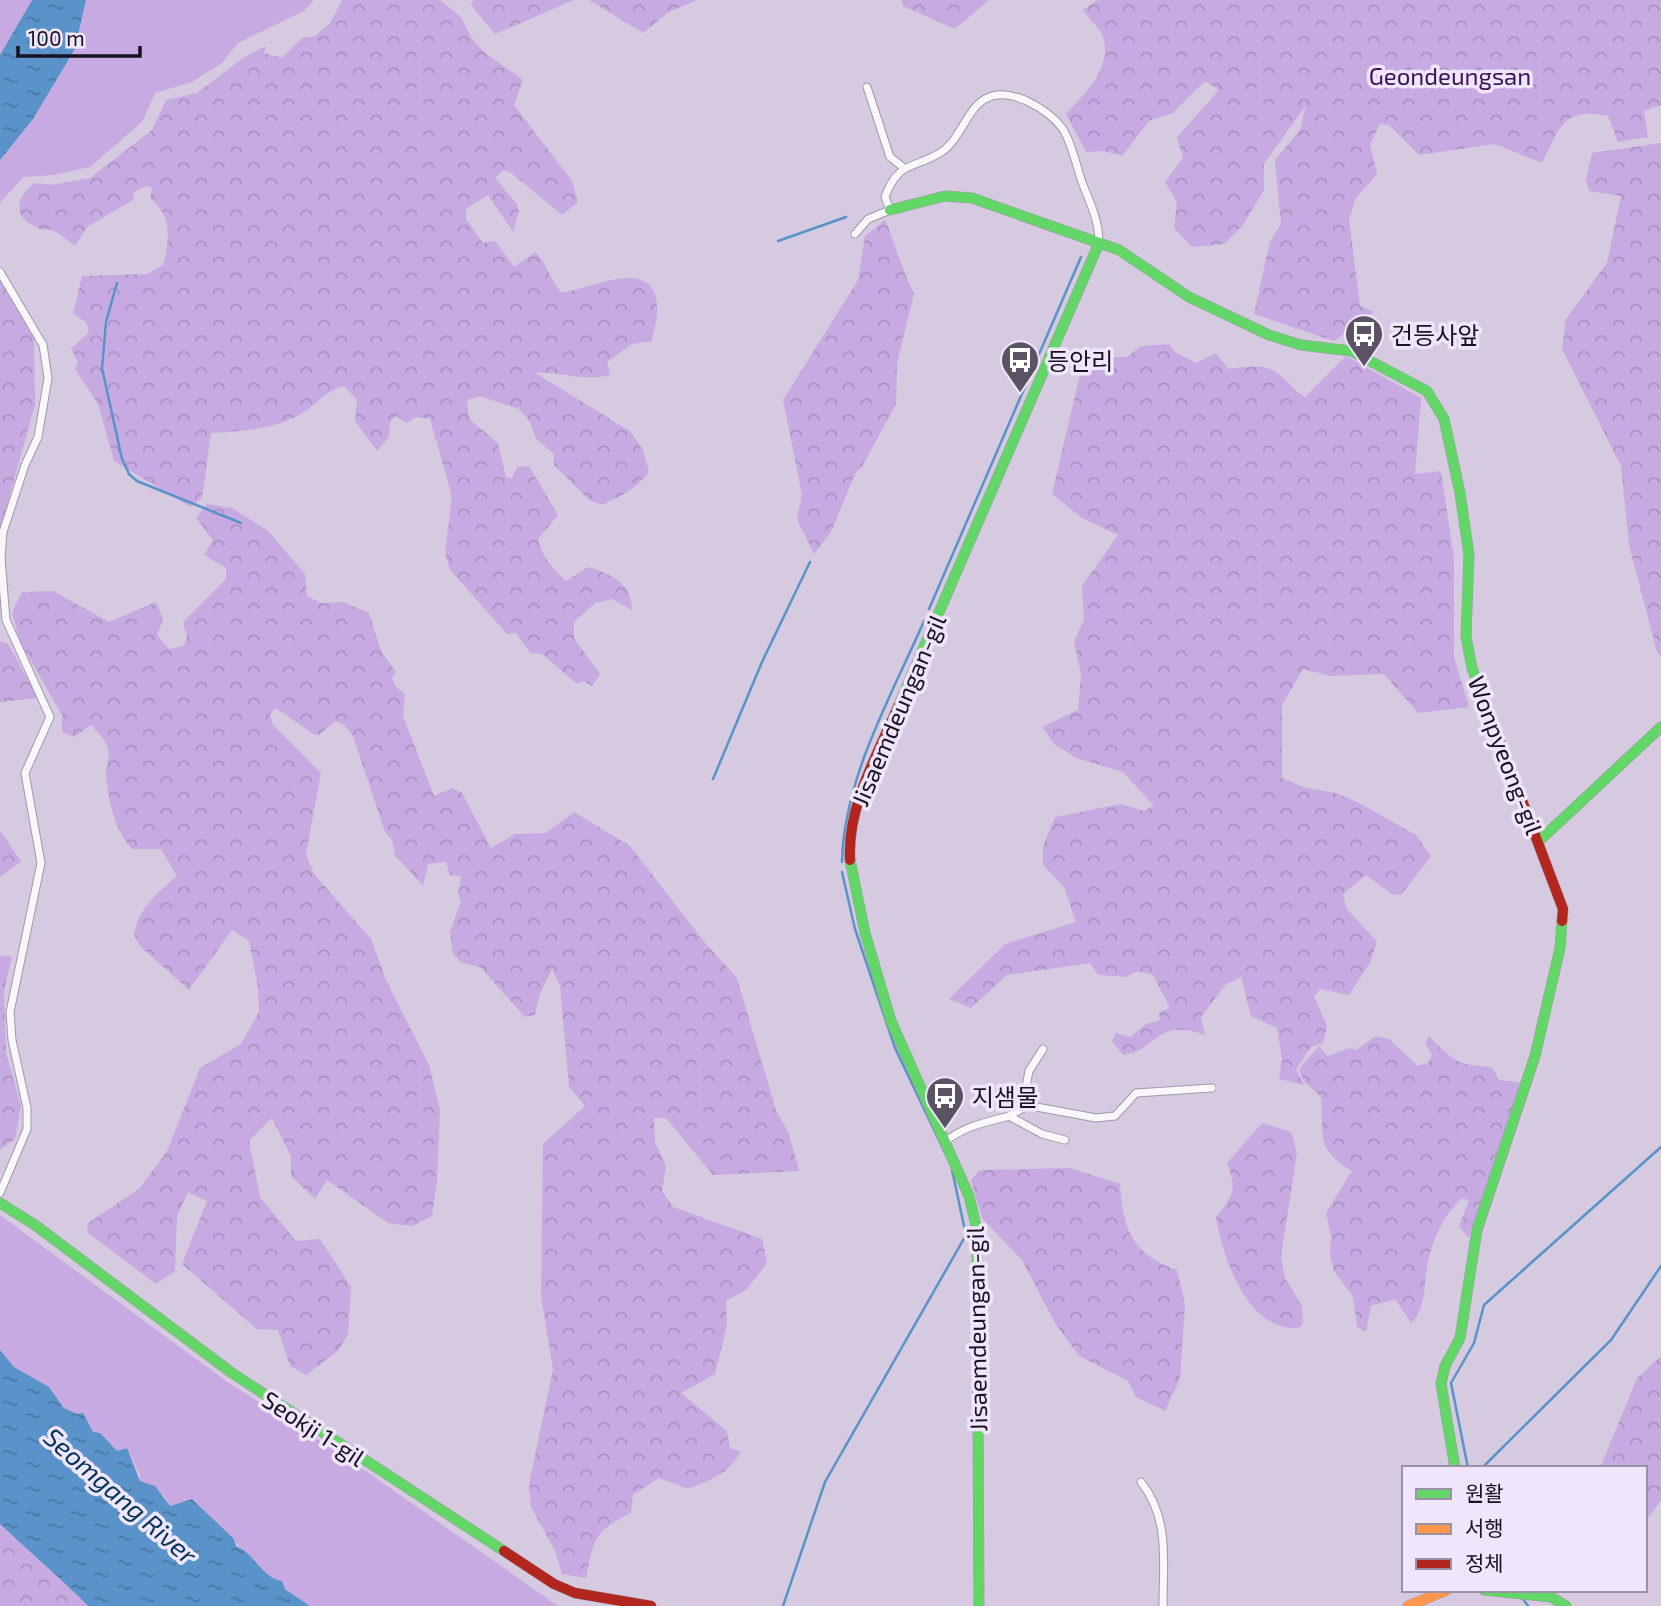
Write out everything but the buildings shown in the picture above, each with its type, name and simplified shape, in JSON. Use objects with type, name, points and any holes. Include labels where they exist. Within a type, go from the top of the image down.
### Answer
[{"type":"street","points":[[867,87],[890,157],[904,167]]},
{"type":"street","points":[[855,234],[868,219],[945,195],[972,198],[1100,243],[1099,225],[1063,130],[1050,117],[1013,96],[997,95],[984,99],[940,153],[904,167],[891,181],[885,197],[890,210]]},
{"type":"street","name":"Wonpyeong-gil","points":[[1100,243],[1119,250],[1189,297],[1269,335],[1301,345],[1351,351],[1427,391],[1437,402],[1444,419],[1469,555],[1466,637],[1472,668],[1563,909],[1560,948],[1535,1056],[1477,1230],[1460,1338],[1445,1366],[1441,1384],[1455,1466]]},
{"type":"street","name":"Jisaemdeungan-gil","points":[[979,1606],[976,1230],[969,1196],[891,1021],[851,877],[849,842],[856,805],[1100,243]]},
{"type":"street","points":[[0,272],[43,345],[48,378],[38,437],[15,491],[3,532],[1,558],[6,620],[43,696],[50,717],[25,773],[41,863],[10,1012],[12,1040],[27,1108],[27,1129],[0,1194]]},
{"type":"street","points":[[1539,841],[1661,727]]},
{"type":"street","points":[[1022,1107],[1029,1071],[1043,1049]]},
{"type":"street","points":[[945,1142],[979,1122],[1009,1116],[1022,1107],[1031,1106],[1096,1118],[1115,1116],[1136,1093],[1212,1088]]},
{"type":"street","points":[[1009,1116],[1042,1134],[1065,1140]]},
{"type":"street","name":"Seokji 1-gil","points":[[0,1203],[36,1225],[282,1408],[554,1584],[575,1593],[651,1606]]},
{"type":"street","points":[[1141,1482],[1157,1505],[1161,1523],[1163,1606]]},
{"type":"street","points":[[1497,1592],[1551,1597],[1566,1606]]},
{"type":"street","points":[[1408,1606],[1426,1593]]},
{"type":"green space","points":[[0,0],[32,0],[0,55]]},
{"type":"green space","points":[[86,0],[314,0],[304,11],[238,43],[222,63],[192,82],[155,93],[142,122],[90,167],[53,175],[23,177],[0,203],[0,160],[33,119],[75,49]]},
{"type":"green space","points":[[342,0],[440,0],[461,17],[472,39],[485,53],[523,80],[514,105],[572,181],[578,202],[562,215],[510,172],[503,170],[495,178],[517,204],[519,211],[513,232],[488,195],[466,209],[466,219],[483,243],[495,241],[514,267],[535,252],[562,293],[627,278],[640,280],[654,291],[657,310],[651,341],[632,344],[607,362],[610,375],[592,377],[535,373],[630,431],[643,450],[649,472],[622,495],[602,505],[589,500],[554,465],[554,454],[536,439],[530,422],[519,409],[480,396],[467,400],[469,419],[498,443],[506,477],[512,478],[517,467],[529,466],[558,515],[538,539],[545,557],[553,567],[566,581],[588,567],[619,581],[628,593],[632,610],[612,599],[595,603],[574,622],[574,638],[600,674],[592,686],[584,681],[577,684],[542,654],[530,653],[516,633],[507,634],[450,570],[445,553],[452,496],[430,419],[416,417],[407,423],[396,416],[390,422],[389,437],[377,451],[355,421],[357,400],[344,386],[332,391],[302,413],[280,423],[258,429],[211,433],[202,498],[190,507],[114,461],[98,404],[75,369],[78,362],[71,349],[89,332],[86,322],[73,314],[82,276],[147,274],[163,265],[168,237],[166,220],[150,198],[152,188],[146,186],[134,192],[133,200],[87,227],[75,246],[54,231],[40,229],[24,220],[19,208],[23,195],[35,183],[51,185],[90,178],[152,130],[166,100],[197,93],[246,56],[266,46],[264,53],[282,58],[302,38],[315,36],[330,23]]},
{"type":"green space","points":[[474,0],[574,0],[495,34],[471,5]]},
{"type":"green space","points":[[589,0],[697,0],[669,12],[643,33]]},
{"type":"green space","points":[[901,0],[988,1],[955,29],[903,6]]},
{"type":"green space","name":"Geondeungsan","points":[[1097,0],[1661,0],[1661,105],[1644,111],[1648,137],[1618,142],[1608,116],[1581,114],[1572,117],[1559,130],[1542,163],[1495,144],[1419,155],[1389,125],[1380,124],[1370,145],[1377,174],[1356,198],[1349,219],[1360,306],[1374,312],[1334,341],[1254,314],[1270,241],[1281,224],[1275,160],[1300,130],[1306,105],[1264,164],[1264,190],[1243,225],[1224,244],[1192,247],[1174,228],[1177,202],[1165,182],[1183,158],[1177,137],[1219,90],[1205,81],[1173,113],[1149,121],[1122,156],[1104,151],[1086,152],[1066,114],[1095,80],[1104,59],[1103,37],[1083,10]]},
{"type":"green space","points":[[1661,143],[1661,657],[1657,652],[1629,545],[1621,466],[1562,349],[1566,319],[1607,263],[1621,196],[1589,191],[1586,180],[1592,153]]},
{"type":"green space","points":[[885,220],[914,293],[897,364],[896,404],[863,465],[855,474],[831,532],[814,554],[797,519],[802,495],[783,400],[858,280],[865,236]]},
{"type":"green space","points":[[0,275],[34,334],[35,405],[0,529]]},
{"type":"green space","points":[[1169,344],[1175,352],[1196,363],[1216,353],[1228,369],[1264,367],[1278,374],[1305,397],[1346,356],[1421,398],[1415,474],[1441,471],[1454,559],[1454,657],[1469,707],[1418,713],[1384,674],[1331,676],[1303,669],[1282,705],[1282,778],[1306,788],[1336,793],[1359,803],[1416,835],[1431,856],[1401,895],[1392,894],[1366,875],[1343,894],[1346,908],[1377,942],[1370,963],[1349,995],[1320,989],[1314,997],[1327,1026],[1323,1043],[1311,1047],[1296,1069],[1304,1085],[1279,1079],[1282,1060],[1277,1028],[1251,1016],[1241,977],[1226,984],[1201,1017],[1205,1035],[1176,1030],[1166,1032],[1143,1048],[1123,1055],[1112,1041],[1116,1033],[1130,1037],[1146,1024],[1160,1020],[1159,1012],[1170,1008],[1153,975],[1137,971],[1126,977],[1098,975],[1090,963],[1007,975],[971,1008],[949,999],[1005,944],[1076,922],[1064,887],[1043,865],[1043,846],[1055,817],[1121,804],[1144,811],[1154,806],[1123,772],[1076,758],[1054,744],[1042,727],[1078,710],[1081,675],[1074,641],[1084,620],[1082,586],[1118,535],[1082,518],[1052,494],[1082,366],[1101,357],[1127,357],[1141,346]]},
{"type":"green space","points":[[207,504],[232,508],[268,531],[305,574],[307,596],[321,603],[343,602],[369,613],[381,651],[396,672],[392,678],[396,687],[405,694],[403,716],[434,796],[452,788],[462,793],[491,848],[515,834],[546,833],[574,812],[630,846],[706,944],[737,978],[776,1110],[789,1134],[799,1171],[713,1175],[666,1118],[654,1118],[655,1142],[666,1166],[662,1191],[673,1207],[762,1239],[767,1263],[747,1289],[726,1301],[727,1325],[715,1374],[681,1393],[727,1431],[730,1448],[741,1452],[724,1471],[688,1489],[659,1478],[633,1495],[631,1513],[603,1531],[594,1545],[586,1578],[562,1574],[555,1551],[531,1507],[529,1484],[553,1369],[541,1296],[543,1144],[585,1106],[569,1087],[560,986],[552,969],[539,996],[535,1015],[525,1017],[480,967],[462,963],[453,955],[450,932],[461,901],[458,894],[461,877],[450,875],[446,862],[428,864],[423,886],[395,855],[392,840],[385,832],[353,736],[344,725],[335,721],[319,735],[313,734],[276,708],[270,714],[273,725],[321,773],[306,854],[314,874],[371,939],[386,980],[429,1065],[440,1110],[437,1180],[432,1216],[412,1226],[388,1223],[327,1180],[315,1199],[291,1176],[291,1156],[272,1118],[249,1141],[260,1197],[296,1241],[320,1239],[351,1287],[348,1334],[339,1350],[306,1375],[290,1366],[278,1330],[257,1329],[182,1264],[207,1201],[188,1192],[177,1216],[175,1271],[156,1284],[87,1232],[88,1223],[139,1189],[167,1151],[200,1068],[241,1044],[259,1012],[258,987],[249,941],[232,930],[189,990],[141,947],[134,935],[144,909],[177,876],[161,849],[132,849],[122,835],[108,793],[106,774],[109,754],[106,743],[91,725],[74,737],[62,732],[62,715],[20,642],[12,613],[22,592],[53,591],[109,622],[156,602],[163,619],[157,635],[169,649],[184,646],[187,637],[183,622],[226,579],[226,568],[204,555],[213,540],[196,518]]},
{"type":"green space","points":[[0,641],[8,644],[38,698],[0,702]]},
{"type":"green space","points":[[0,830],[21,862],[0,877]]},
{"type":"green space","points":[[0,955],[12,957],[4,991],[6,1053],[21,1106],[15,1139],[0,1150]]},
{"type":"green space","points":[[1376,1036],[1389,1039],[1418,1066],[1428,1063],[1432,1055],[1425,1043],[1429,1036],[1456,1060],[1492,1067],[1499,1080],[1523,1083],[1469,1238],[1459,1227],[1469,1200],[1462,1198],[1449,1213],[1435,1238],[1427,1266],[1422,1304],[1416,1317],[1411,1323],[1395,1299],[1371,1306],[1366,1332],[1357,1327],[1353,1297],[1334,1271],[1326,1213],[1352,1171],[1331,1155],[1326,1147],[1322,1131],[1321,1097],[1303,1080],[1299,1069],[1319,1046],[1328,1056],[1349,1048],[1356,1050]]},
{"type":"green space","points":[[1262,1123],[1291,1132],[1297,1153],[1281,1256],[1285,1278],[1302,1306],[1303,1324],[1299,1328],[1281,1326],[1265,1318],[1252,1305],[1231,1271],[1216,1217],[1232,1192],[1227,1163]]},
{"type":"green space","points":[[1070,1168],[1120,1184],[1124,1215],[1133,1238],[1150,1256],[1177,1270],[1185,1304],[1180,1379],[1165,1411],[1136,1397],[1128,1381],[1079,1356],[1055,1323],[1022,1260],[982,1218],[971,1180],[980,1170]]},
{"type":"green space","points":[[0,1215],[226,1381],[350,1460],[558,1606],[310,1606],[271,1579],[193,1499],[170,1506],[164,1496],[139,1481],[140,1475],[127,1448],[117,1451],[100,1433],[93,1432],[84,1418],[65,1408],[49,1387],[14,1367],[0,1350]]},
{"type":"green space","points":[[1661,1356],[1661,1500],[1649,1517],[1647,1466],[1601,1466],[1637,1378]]},
{"type":"green space","points":[[0,1524],[67,1585],[88,1606],[0,1606]]},
{"type":"water","points":[[32,0],[86,0],[75,49],[33,119],[0,160],[0,55]]},
{"type":"water","name":"Seomgang River","points":[[0,1350],[14,1367],[49,1387],[64,1408],[77,1414],[83,1413],[93,1432],[100,1433],[117,1451],[127,1448],[140,1481],[155,1486],[170,1506],[192,1499],[234,1539],[236,1546],[269,1575],[282,1581],[285,1589],[310,1606],[88,1606],[0,1524]]},
{"type":"waterway","points":[[778,241],[846,217]]},
{"type":"waterway","points":[[929,609],[1081,257]]},
{"type":"waterway","points":[[117,283],[106,322],[102,368],[122,459],[129,474],[137,481],[241,523]]},
{"type":"waterway","points":[[713,779],[762,662],[810,562]]},
{"type":"waterway","points":[[842,862],[845,830],[860,768],[924,621]]},
{"type":"waterway","points":[[842,872],[855,929],[895,1048],[947,1157]]},
{"type":"waterway","points":[[1468,1466],[1451,1383],[1474,1343],[1484,1305],[1661,1147]]},
{"type":"waterway","points":[[783,1606],[825,1482],[966,1235],[952,1170]]},
{"type":"waterway","points":[[1484,1466],[1611,1340],[1661,1266]]},
{"type":"waterway","points":[[1523,1599],[1528,1606]]},
{"type":"traffic: fast","points":[[890,210],[945,196],[972,198],[1119,250],[1189,297],[1269,335],[1301,345],[1351,351],[1427,391],[1444,419],[1460,493],[1469,555],[1466,637],[1472,668],[1484,700]]},
{"type":"traffic: fast","points":[[898,707],[1099,243]]},
{"type":"traffic: fast","points":[[1539,841],[1661,727]]},
{"type":"traffic: fast","points":[[850,860],[865,933],[891,1021],[969,1196],[977,1230],[979,1606]]},
{"type":"traffic: fast","points":[[1455,1466],[1441,1384],[1445,1366],[1460,1338],[1477,1230],[1535,1056],[1560,948],[1562,921]]},
{"type":"traffic: fast","points":[[0,1203],[35,1225],[232,1373],[504,1551]]},
{"type":"traffic: fast","points":[[1503,1592],[1551,1597],[1566,1606]]},
{"type":"traffic: slow","points":[[1408,1606],[1442,1592]]},
{"type":"traffic: jam","points":[[1484,700],[1563,909],[1562,921]]},
{"type":"traffic: jam","points":[[850,860],[850,840],[858,801],[898,707]]},
{"type":"traffic: jam","points":[[504,1551],[554,1584],[575,1593],[651,1606]]},
{"type":"place","name":"건등사앞","points":[[1364,368]]},
{"type":"place","name":"등안리","points":[[1020,394]]},
{"type":"place","name":"지샘물","points":[[945,1130]]}]
